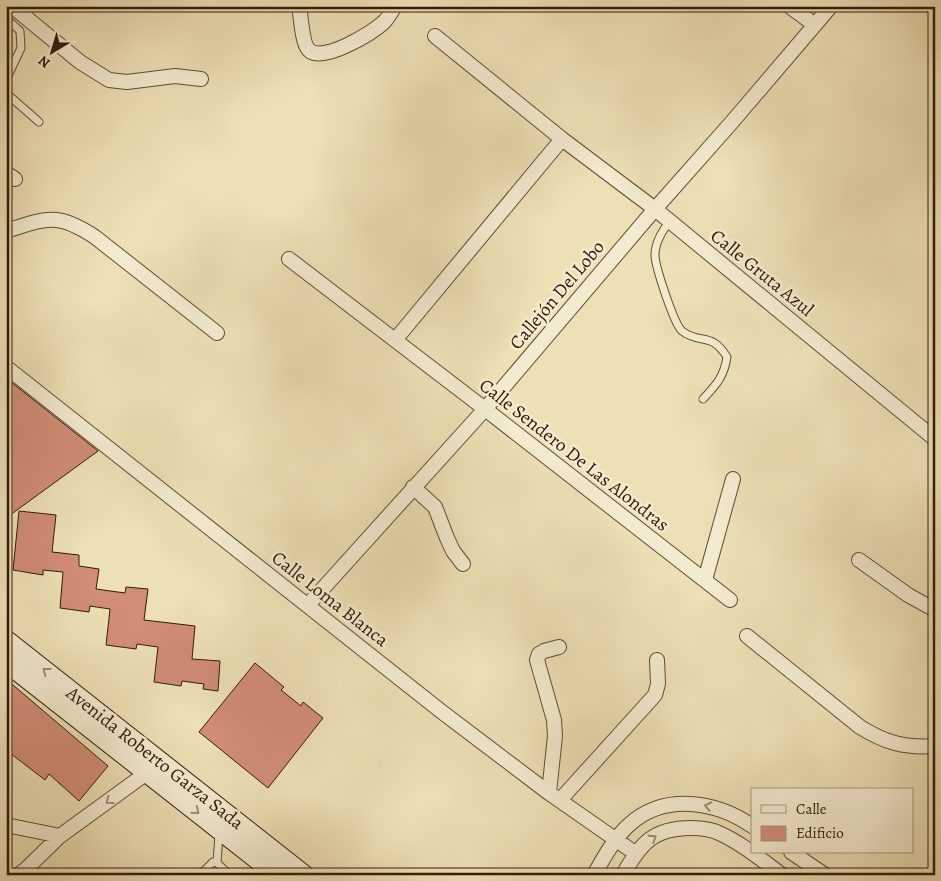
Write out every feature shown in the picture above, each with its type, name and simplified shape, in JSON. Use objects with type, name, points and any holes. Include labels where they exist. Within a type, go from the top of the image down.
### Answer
[{"type":"street","points":[[12,6],[80,62],[109,80],[126,82],[175,76],[201,79]]},
{"type":"street","points":[[299,6],[305,46],[310,51],[318,54],[340,48],[370,32],[385,21],[395,6]]},
{"type":"street","points":[[789,6],[815,25]]},
{"type":"street","name":"Callejón Del Lobo","points":[[308,606],[485,409],[655,208],[732,122],[831,6]]},
{"type":"street","name":"Calle Gruta Azul","points":[[435,36],[562,139],[655,208],[935,439]]},
{"type":"street","points":[[395,340],[562,139]]},
{"type":"street","points":[[6,231],[50,219],[64,220],[80,227],[217,333]]},
{"type":"street","name":"Calle Sendero De Las Alondras","points":[[289,260],[485,409],[730,600]]},
{"type":"street","name":"Calle Loma Blanca","points":[[6,367],[442,712],[635,853]]},
{"type":"street","points":[[705,580],[733,479]]},
{"type":"street","points":[[413,487],[435,507],[453,551],[463,564]]},
{"type":"street","points":[[859,560],[908,595],[935,610]]},
{"type":"street","points":[[747,636],[866,731],[878,738],[899,745],[916,748],[935,746]]},
{"type":"street","name":"Avenida Roberto Garza Sada","points":[[6,640],[304,875]]},
{"type":"street","points":[[555,796],[554,720],[537,660],[539,654],[544,651],[559,647]]},
{"type":"street","points":[[555,796],[655,695],[658,684],[657,660]]},
{"type":"street","name":"Avenida Roberto Garza Sada","points":[[6,662],[277,875]]},
{"type":"street","points":[[23,873],[60,836],[148,772]]},
{"type":"street","points":[[594,875],[616,839],[641,815],[653,809],[673,805],[701,804],[726,811],[751,825]]},
{"type":"street","points":[[6,825],[60,836]]},
{"type":"street","points":[[622,875],[635,853],[649,838],[663,831],[680,828],[702,828],[720,833],[751,852]]},
{"type":"street","points":[[259,840],[264,853],[289,875]]},
{"type":"street","points":[[753,854],[782,875]]},
{"type":"street","points":[[794,854],[825,875]]},
{"type":"lane","points":[[6,18],[20,31],[21,48],[6,80]]},
{"type":"lane","points":[[6,94],[39,122]]},
{"type":"lane","points":[[670,221],[656,243],[655,257],[673,315],[682,330],[696,337],[713,341],[720,346],[727,357],[725,370],[718,382],[703,399]]},
{"type":"lane","points":[[217,863],[220,831]]},
{"type":"lane","points":[[200,875],[211,863],[217,863],[230,875]]},
{"type":"building","points":[[6,378],[98,451],[6,518]]},
{"type":"building","points":[[19,511],[56,515],[52,552],[79,555],[79,566],[99,569],[96,589],[125,593],[126,587],[148,589],[144,620],[195,626],[192,659],[220,661],[218,691],[203,689],[204,684],[182,681],[181,686],[154,682],[158,647],[137,644],[136,649],[106,645],[110,609],[90,606],[89,612],[60,608],[63,572],[43,570],[43,575],[13,570]]},
{"type":"building","points":[[255,663],[284,687],[281,690],[301,706],[303,702],[323,718],[268,788],[199,732]]},
{"type":"building","points":[[6,679],[108,766],[79,801],[49,774],[45,780],[6,750]]}]
